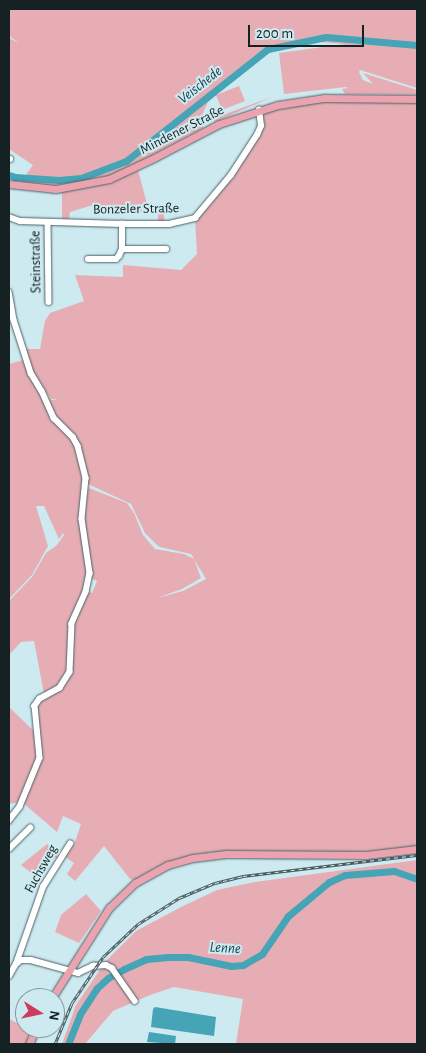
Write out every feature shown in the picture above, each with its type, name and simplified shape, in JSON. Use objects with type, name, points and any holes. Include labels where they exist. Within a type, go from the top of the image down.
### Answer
[{"type":"main road","name":"Mindener Straße","points":[[9,184],[56,189],[109,179],[219,124],[259,110],[324,98],[417,99]]},
{"type":"main road","points":[[58,988],[104,914],[125,891],[144,877],[168,865],[193,858],[236,854],[366,855],[417,848]]},
{"type":"street","name":"Bonzeler Straße","points":[[9,217],[20,221],[122,224],[169,224],[194,218],[231,175],[257,135],[261,126],[259,110]]},
{"type":"street","name":"Steinstraße","points":[[48,222],[49,302]]},
{"type":"street","points":[[88,259],[116,259],[119,256],[122,249],[122,224]]},
{"type":"street","points":[[122,249],[166,249]]},
{"type":"street","points":[[9,292],[11,321],[27,365],[54,418],[73,437],[78,446],[86,482],[82,519],[90,573],[86,592],[72,628],[70,672],[60,688],[40,699],[35,706],[38,762],[20,807],[9,822]]},
{"type":"street","points":[[9,849],[30,828]]},
{"type":"street","name":"Fuchsweg","points":[[9,976],[16,964],[43,886],[70,844]]},
{"type":"street","points":[[16,964],[22,960],[31,960],[68,971],[82,972],[100,965],[108,965],[133,998]]},
{"type":"shaded area","points":[[9,9],[417,9],[417,88],[360,70],[359,72],[363,80],[373,84],[363,73],[417,90],[417,95],[345,94],[342,89],[348,88],[346,87],[284,94],[279,53],[345,44],[318,42],[297,45],[268,53],[234,79],[208,102],[200,120],[192,127],[194,130],[200,125],[205,116],[218,111],[220,116],[272,97],[215,122],[213,118],[203,124],[203,128],[121,172],[91,182],[59,187],[20,183],[33,165],[9,149],[9,38],[19,43],[9,36]]},
{"type":"shaded area","points":[[239,86],[245,101],[222,110],[216,95]]},
{"type":"shaded area","points":[[325,101],[417,101],[417,846],[401,851],[357,853],[226,851],[196,854],[155,868],[135,880],[130,879],[104,846],[75,881],[67,874],[74,863],[65,857],[74,845],[81,824],[63,816],[57,832],[23,803],[41,758],[37,704],[61,689],[71,673],[73,663],[70,662],[67,677],[58,689],[44,694],[34,641],[21,642],[9,655],[9,601],[32,577],[46,553],[57,545],[64,535],[63,533],[59,539],[44,506],[36,506],[48,546],[32,575],[9,599],[9,364],[27,359],[24,349],[40,349],[45,321],[50,313],[84,301],[75,275],[123,277],[123,265],[181,270],[197,254],[195,220],[234,177],[263,128],[263,115],[266,112]],"holes":[[[38,382],[51,399],[58,399],[52,400],[46,397],[54,416],[78,442],[88,484],[131,504],[145,533],[160,547],[191,554],[194,559],[184,554],[155,549],[143,535],[134,513],[127,503],[89,488],[87,491],[84,524],[91,578],[97,581],[92,593],[88,591],[80,607],[70,638],[71,624],[88,580],[88,562],[81,523],[84,479],[74,442],[49,413],[37,385]],[[194,559],[206,579],[183,591],[157,598],[182,589],[201,578]]]},
{"type":"shaded area","points":[[138,170],[147,204],[162,205],[165,222],[158,221],[158,212],[93,210],[93,205],[70,212],[69,219],[62,219],[62,192],[107,183]]},
{"type":"shaded area","points":[[9,707],[36,733],[39,757],[20,802],[9,804]]},
{"type":"shaded area","points":[[47,844],[61,854],[57,859],[54,857],[34,875],[21,865]]},
{"type":"shaded area","points":[[417,860],[417,1044],[236,1044],[243,999],[174,987],[113,1011],[85,1044],[62,1044],[76,1005],[106,961],[136,931],[217,890],[255,882]]},
{"type":"shaded area","points":[[86,894],[101,911],[79,943],[55,932],[61,915]]},
{"type":"shaded area","points":[[9,1019],[15,1022],[15,1038],[28,1038],[26,1044],[9,1044]]},
{"type":"water","points":[[155,1007],[216,1017],[214,1036],[151,1027],[153,1009]]},
{"type":"water","points":[[149,1032],[176,1036],[175,1044],[147,1042]]},
{"type":"waterway","name":"Veischede","points":[[9,175],[59,180],[81,178],[126,161],[268,49],[326,37],[417,45]]},
{"type":"waterway","name":"Lenne","points":[[68,1044],[80,1014],[97,988],[108,978],[124,969],[146,959],[168,957],[188,957],[231,966],[243,965],[262,954],[288,916],[329,882],[345,875],[394,871],[417,879]]},
{"type":"railway","points":[[55,1044],[72,1003],[103,957],[138,924],[179,898],[215,883],[243,876],[417,855]]}]
